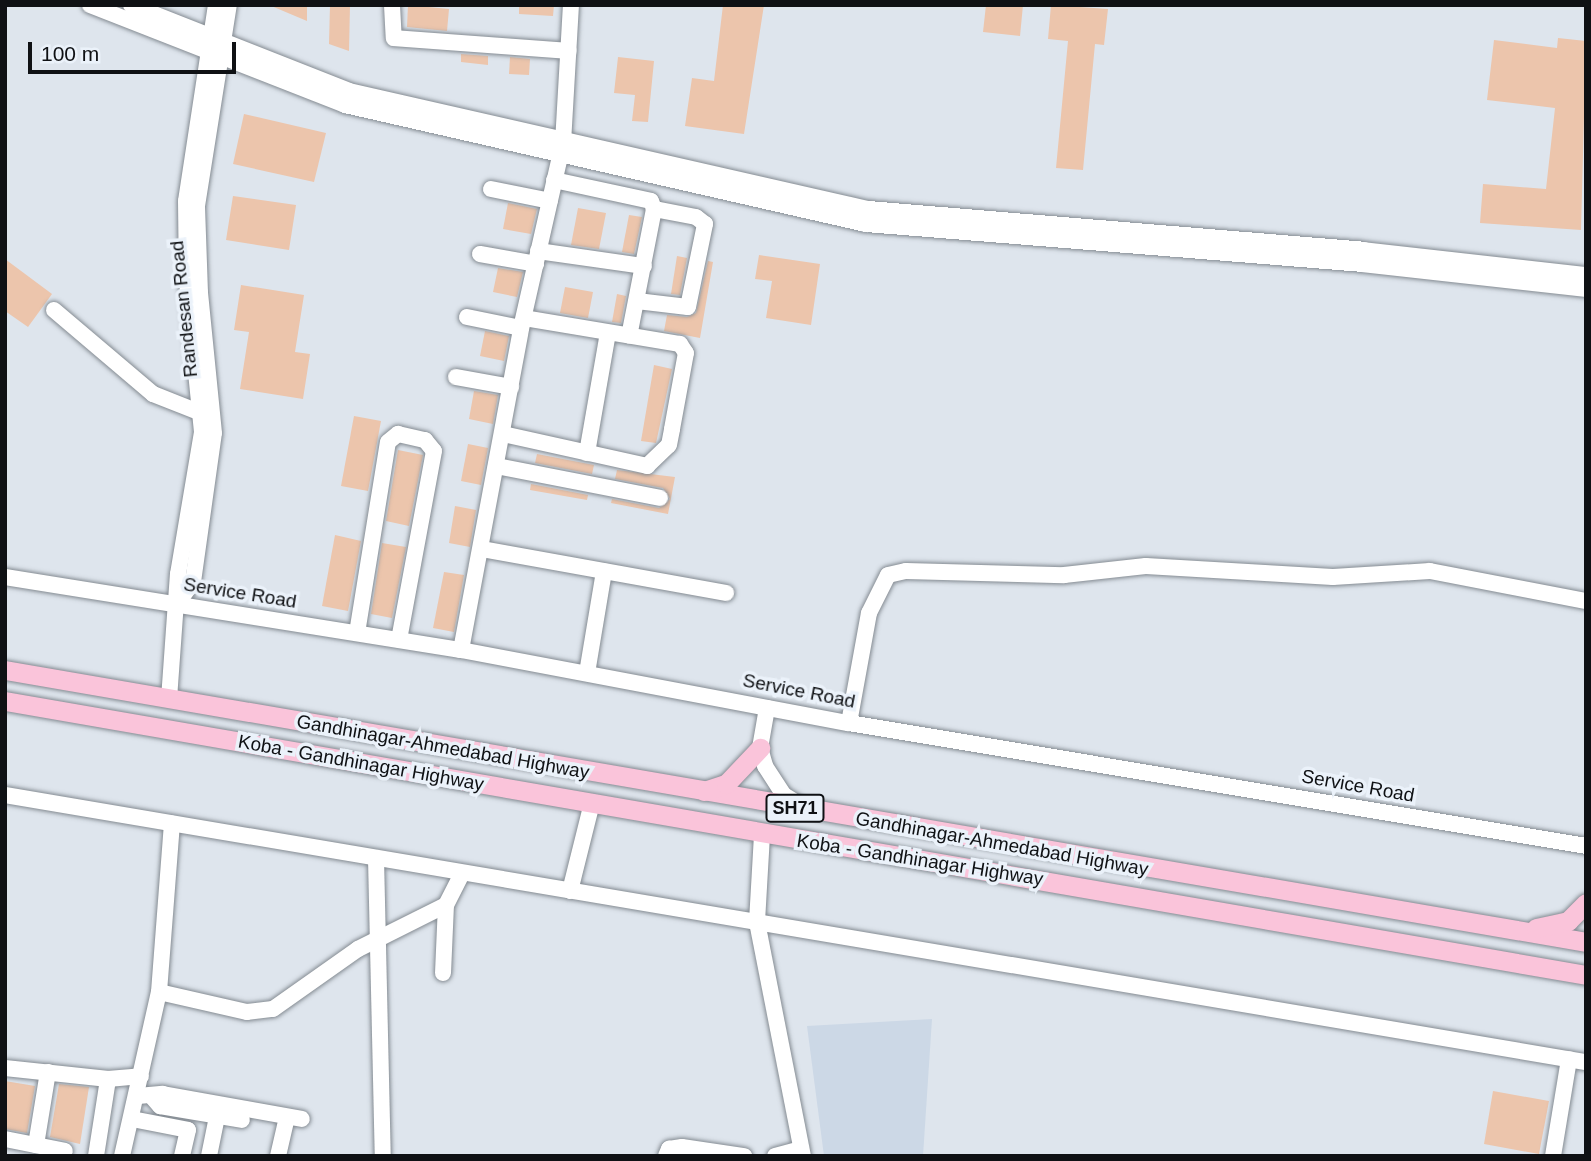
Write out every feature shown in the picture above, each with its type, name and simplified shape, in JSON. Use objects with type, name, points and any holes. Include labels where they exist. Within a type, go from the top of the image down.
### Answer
[{"type":"main road","name":"Gandhinagar-Ahmedabad Highway","points":[[5,670],[1586,942]]},
{"type":"main road","name":"Koba - Gandhinagar Highway","points":[[5,701],[762,835],[895,854],[1586,975]]},
{"type":"main road","points":[[703,792],[726,784],[761,748]]},
{"type":"main road","points":[[1514,930],[1568,922],[1586,903]]},
{"type":"street","points":[[90,5],[349,91],[561,150],[866,224],[1361,264],[1586,289]]},
{"type":"street","points":[[131,5],[217,48]]},
{"type":"street","name":"Randesan Road","points":[[177,604],[193,582],[213,446],[212,382],[196,248],[197,206],[217,48],[216,5]]},
{"type":"street","name":"Randesan Road","points":[[169,699],[177,604],[201,413],[185,241],[186,201],[217,48],[229,5]]},
{"type":"street","points":[[392,5],[394,38],[569,51]]},
{"type":"street","points":[[461,650],[523,323],[561,150],[571,5]]},
{"type":"street","points":[[561,150],[868,209],[1363,250],[1586,275]]},
{"type":"street","points":[[554,180],[645,198],[654,209],[696,217],[705,224],[688,307],[674,309],[636,301]]},
{"type":"street","points":[[491,190],[550,201]]},
{"type":"street","points":[[629,336],[654,209]]},
{"type":"street","points":[[480,254],[644,266]]},
{"type":"street","points":[[54,310],[153,394],[201,413]]},
{"type":"street","points":[[467,317],[680,344],[686,353],[669,445],[647,466],[503,434]]},
{"type":"street","points":[[587,453],[608,333]]},
{"type":"street","points":[[456,377],[511,387]]},
{"type":"street","points":[[357,633],[388,442],[398,434],[425,440],[434,451],[399,640]]},
{"type":"street","points":[[496,466],[660,498]]},
{"type":"street","points":[[482,550],[726,593]]},
{"type":"street","points":[[849,723],[869,613],[888,575],[906,570],[1064,575],[1146,566],[1334,577],[1430,571],[1586,601]]},
{"type":"street","points":[[587,673],[604,571]]},
{"type":"street","name":"Service Road","points":[[5,578],[461,650],[849,723],[1586,846]]},
{"type":"street","points":[[767,708],[761,748],[772,781],[808,810]]},
{"type":"street","points":[[5,795],[1577,1061],[1553,1156]]},
{"type":"street","points":[[570,891],[592,803]]},
{"type":"street","points":[[122,1156],[132,1119],[145,1097],[141,1076],[159,992],[172,823]]},
{"type":"street","points":[[762,835],[757,922],[802,1152],[775,1156]]},
{"type":"street","points":[[376,858],[383,1156]]},
{"type":"street","points":[[443,974],[446,905],[462,873]]},
{"type":"street","points":[[159,992],[247,1012],[274,1009],[358,949],[446,905]]},
{"type":"street","points":[[5,1068],[108,1079],[141,1076]]},
{"type":"street","points":[[36,1145],[48,1072]]},
{"type":"street","points":[[96,1156],[108,1079]]},
{"type":"street","points":[[145,1097],[160,1106],[218,1110],[293,1123],[278,1156]]},
{"type":"street","points":[[209,1156],[218,1110]]},
{"type":"street","points":[[132,1119],[188,1130],[182,1156]]},
{"type":"street","points":[[5,1139],[65,1151]]},
{"type":"street","points":[[666,1156],[669,1149],[681,1147],[744,1156]]},
{"type":"shaded area","points":[[932,1019],[923,1156],[824,1156],[807,1026]]},
{"type":"building","points":[[269,5],[307,5],[307,21]]},
{"type":"building","points":[[330,5],[350,5],[349,51],[329,44]]},
{"type":"building","points":[[408,5],[449,9],[447,31],[407,27]]},
{"type":"building","points":[[519,5],[554,5],[553,16],[519,14]]},
{"type":"building","points":[[723,5],[764,5],[744,134],[685,126],[692,78],[714,81]]},
{"type":"building","points":[[986,5],[1023,5],[1020,36],[983,32]]},
{"type":"building","points":[[1051,5],[1108,9],[1104,45],[1095,44],[1083,170],[1056,168],[1068,41],[1048,39]]},
{"type":"building","points":[[1558,38],[1586,41],[1581,230],[1480,223],[1483,184],[1546,189],[1555,108],[1487,100],[1494,40],[1557,48]]},
{"type":"building","points":[[461,54],[488,56],[488,65],[461,62]]},
{"type":"building","points":[[510,57],[530,59],[529,75],[509,74]]},
{"type":"building","points":[[618,57],[654,61],[648,122],[632,121],[635,95],[614,93]]},
{"type":"building","points":[[244,114],[326,133],[314,182],[233,164]]},
{"type":"building","points":[[233,196],[296,205],[289,250],[226,240]]},
{"type":"building","points":[[508,203],[537,209],[531,234],[503,229]]},
{"type":"building","points":[[578,208],[606,213],[599,249],[571,245]]},
{"type":"building","points":[[629,215],[642,217],[634,254],[622,252]]},
{"type":"building","points":[[759,255],[820,264],[811,325],[766,318],[772,281],[755,279]]},
{"type":"building","points":[[677,256],[687,258],[680,295],[671,294]]},
{"type":"building","points":[[5,259],[52,294],[28,327],[5,311]]},
{"type":"building","points":[[708,261],[713,262],[700,338],[664,331],[667,315],[687,317],[696,313]]},
{"type":"building","points":[[498,268],[523,272],[517,297],[493,292]]},
{"type":"building","points":[[241,285],[304,295],[295,352],[310,354],[303,399],[240,389],[249,332],[234,330]]},
{"type":"building","points":[[565,287],[593,292],[588,318],[560,313]]},
{"type":"building","points":[[617,294],[626,296],[621,323],[612,322]]},
{"type":"building","points":[[485,331],[509,336],[504,361],[480,356]]},
{"type":"building","points":[[654,365],[672,369],[656,443],[641,441]]},
{"type":"building","points":[[474,391],[498,395],[493,424],[469,419]]},
{"type":"building","points":[[354,416],[381,421],[368,491],[341,486]]},
{"type":"building","points":[[468,444],[488,448],[481,485],[461,481]]},
{"type":"building","points":[[398,450],[423,455],[409,526],[386,521]]},
{"type":"building","points":[[537,454],[594,465],[592,474],[535,463]]},
{"type":"building","points":[[617,470],[675,477],[668,514],[611,503],[612,499],[659,508],[670,499],[663,488],[615,479]]},
{"type":"building","points":[[531,484],[588,495],[587,500],[530,490]]},
{"type":"building","points":[[455,506],[476,510],[470,547],[449,543]]},
{"type":"building","points":[[335,535],[361,541],[348,611],[322,606]]},
{"type":"building","points":[[382,543],[406,547],[392,618],[371,614]]},
{"type":"building","points":[[444,572],[464,575],[454,632],[433,628]]},
{"type":"building","points":[[5,1081],[35,1086],[27,1133],[5,1129]]},
{"type":"building","points":[[59,1084],[89,1087],[80,1144],[50,1137]]},
{"type":"building","points":[[1493,1091],[1549,1101],[1539,1154],[1484,1144]]}]
